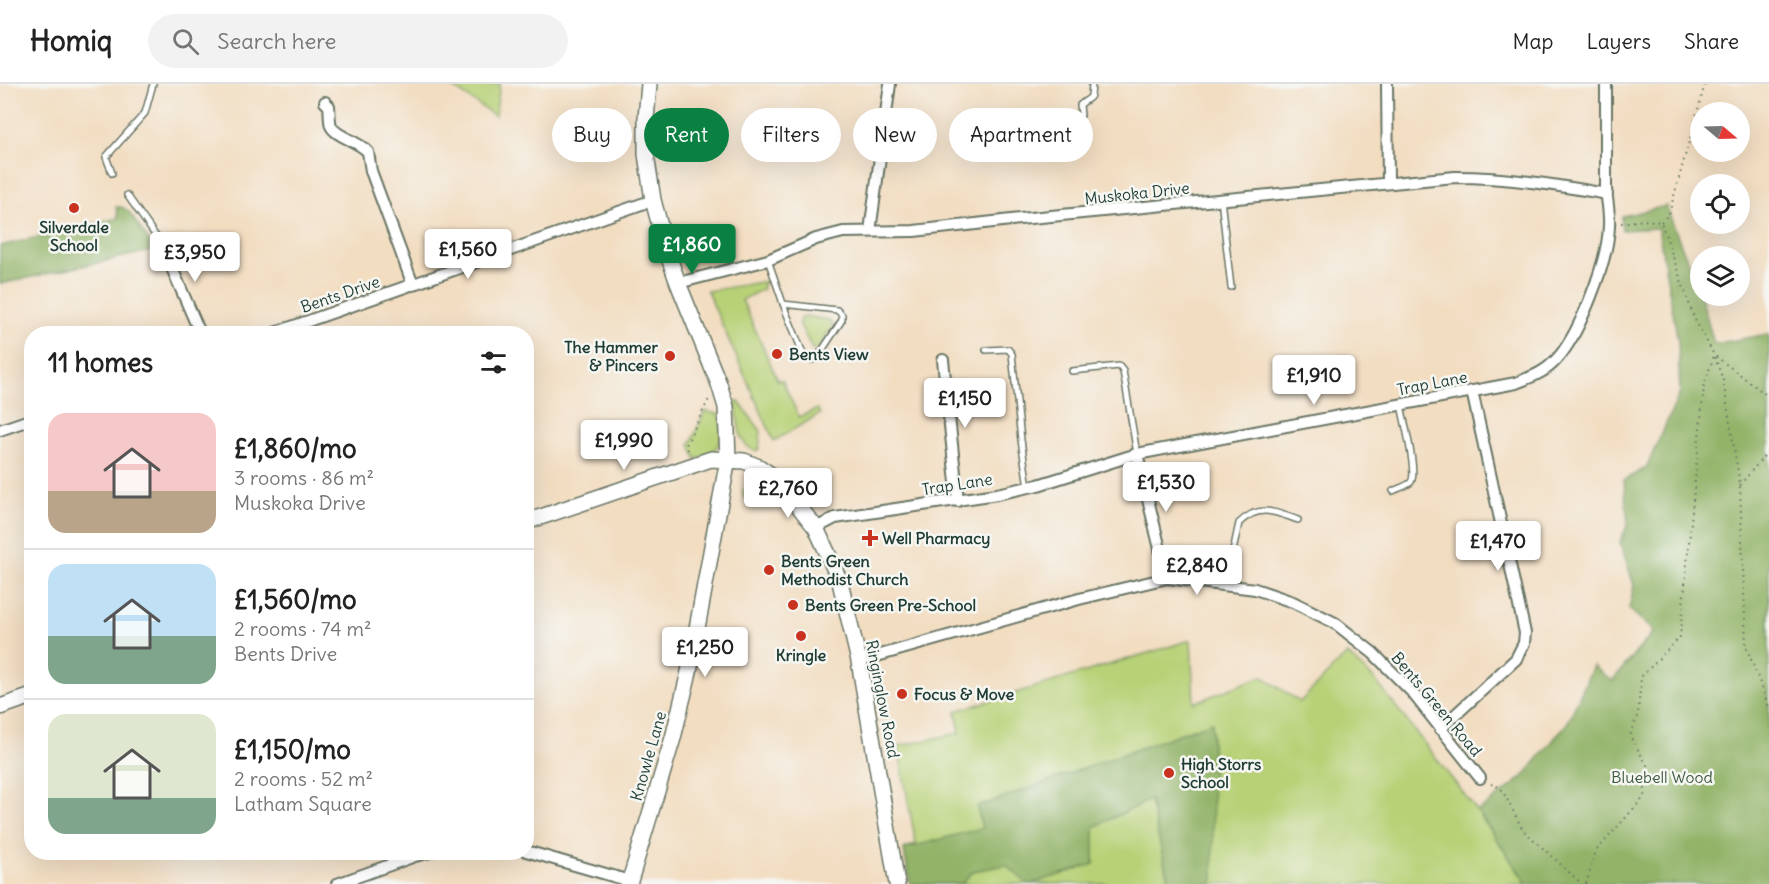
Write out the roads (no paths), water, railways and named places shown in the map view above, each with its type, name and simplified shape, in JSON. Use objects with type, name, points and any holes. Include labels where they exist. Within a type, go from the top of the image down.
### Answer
[{"type":"street","points":[[534,519],[694,464],[711,459],[728,459],[727,418],[723,395],[678,283],[653,200],[646,154],[649,84]]},
{"type":"street","points":[[870,231],[890,84]]},
{"type":"street","points":[[1387,84],[1388,183]]},
{"type":"street","name":"Trap Lane","points":[[816,528],[835,518],[958,501],[1028,487],[1137,454],[1472,391],[1516,382],[1534,375],[1551,365],[1564,351],[1601,268],[1609,225],[1606,194],[1606,84]]},
{"type":"street","points":[[324,102],[329,106],[331,126],[335,132],[356,142],[368,152],[371,171],[413,285]]},
{"type":"street","name":"Muskoka Drive","points":[[678,283],[768,260],[816,239],[843,232],[914,231],[1455,177],[1493,177],[1606,194]]},
{"type":"street","name":"Bents Drive","points":[[294,326],[653,200]]},
{"type":"street","points":[[162,245],[197,326]]},
{"type":"street","points":[[943,360],[958,501]]},
{"type":"street","points":[[1440,729],[1516,659],[1524,643],[1525,633],[1472,391]]},
{"type":"street","points":[[0,430],[24,422]]},
{"type":"street","points":[[1137,454],[1167,578]]},
{"type":"street","name":"Ringinglow Road","points":[[728,459],[744,461],[759,467],[777,479],[816,528],[840,582],[859,661],[897,884]]},
{"type":"street","name":"Knowle Lane","points":[[630,882],[673,738],[689,672],[728,459]]},
{"type":"street","name":"Bents Green Road","points":[[859,661],[1079,599],[1167,578],[1255,589],[1293,602],[1335,623],[1373,653],[1411,691],[1480,778]]},
{"type":"street","points":[[0,707],[24,699]]},
{"type":"street","points":[[534,853],[630,882]]},
{"type":"street","points":[[337,884],[404,860]]},
{"type":"lane","points":[[112,173],[106,157],[145,113],[153,84]]},
{"type":"lane","points":[[1080,108],[1080,105],[1092,97],[1092,84]]},
{"type":"lane","points":[[127,195],[162,245]]},
{"type":"lane","points":[[1221,200],[1231,287]]},
{"type":"lane","points":[[768,260],[783,304],[806,357],[812,360],[819,356],[842,320],[842,315],[837,310],[783,304]]},
{"type":"lane","points":[[986,350],[1008,349],[1012,354],[1028,487]]},
{"type":"lane","points":[[1072,371],[1119,366],[1123,371],[1137,454]]},
{"type":"lane","points":[[1394,491],[1409,484],[1413,479],[1401,404]]},
{"type":"lane","points":[[1226,584],[1239,523],[1246,516],[1270,510],[1298,520]]},
{"type":"place","name":"Silverdale School","points":[[74,208]]},
{"type":"place","name":"Bents View","points":[[777,354]]},
{"type":"place","name":"The Hammer & Pincers","points":[[670,356]]},
{"type":"place","name":"Well Pharmacy","points":[[870,538]]},
{"type":"place","name":"Bents Green Methodist Church","points":[[769,570]]},
{"type":"place","name":"Bents Green Pre-School","points":[[793,605]]},
{"type":"place","name":"Kringle","points":[[801,636]]},
{"type":"place","name":"Focus & Move","points":[[902,694]]},
{"type":"place","name":"High Storrs School","points":[[1169,773]]},
{"type":"park label","name":"Bluebell Wood","points":[[1662,777]]}]
